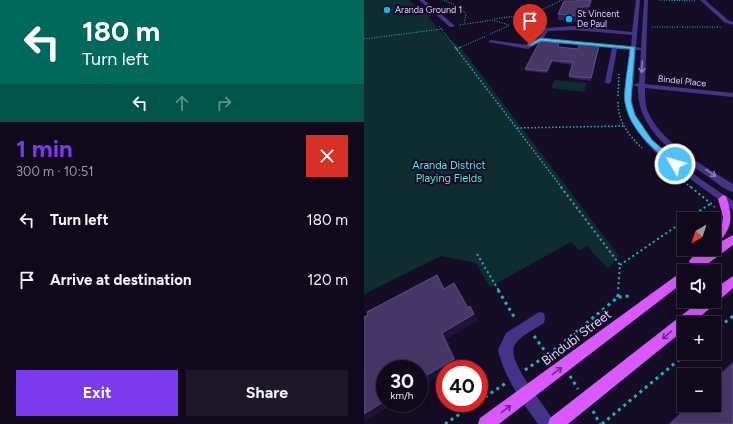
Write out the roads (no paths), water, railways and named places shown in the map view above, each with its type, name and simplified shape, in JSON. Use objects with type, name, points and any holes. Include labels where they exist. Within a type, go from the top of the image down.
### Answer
[{"type":"main road","points":[[721,232],[729,222],[727,207],[723,199]]},
{"type":"main road","points":[[699,264],[733,239]]},
{"type":"main road","name":"Bindubi Street","points":[[693,264],[700,256]]},
{"type":"main road","name":"Bindubi Street","points":[[486,424],[677,280]]},
{"type":"main road","points":[[721,291],[733,281]]},
{"type":"main road","points":[[721,294],[733,287]]},
{"type":"main road","points":[[556,424],[701,308]]},
{"type":"street","points":[[421,0],[452,26]]},
{"type":"street","points":[[638,0],[628,101],[637,124],[649,141],[663,155],[733,206]]},
{"type":"street","points":[[646,0],[641,85],[641,104],[644,114],[660,137],[733,189]]},
{"type":"street","points":[[702,0],[726,21],[733,24]]},
{"type":"street","points":[[636,17],[645,17]]},
{"type":"street","points":[[518,22],[546,30],[574,28],[635,34]]},
{"type":"street","points":[[540,40],[546,30]]},
{"type":"street","points":[[491,42],[528,47],[535,41],[540,40],[643,49]]},
{"type":"street","points":[[608,82],[615,46]]},
{"type":"street","name":"Bindel Place","points":[[630,84],[733,95]]},
{"type":"street","points":[[637,124],[649,123]]},
{"type":"street","points":[[533,322],[511,338],[505,350],[507,359],[526,395],[547,424]]},
{"type":"place","name":"Aranda Ground 1","points":[[387,10]]},
{"type":"place","name":"St Vincent De Paul","points":[[569,19]]},
{"type":"park label","name":"Aranda District Playing Fields","points":[[449,171]]}]
